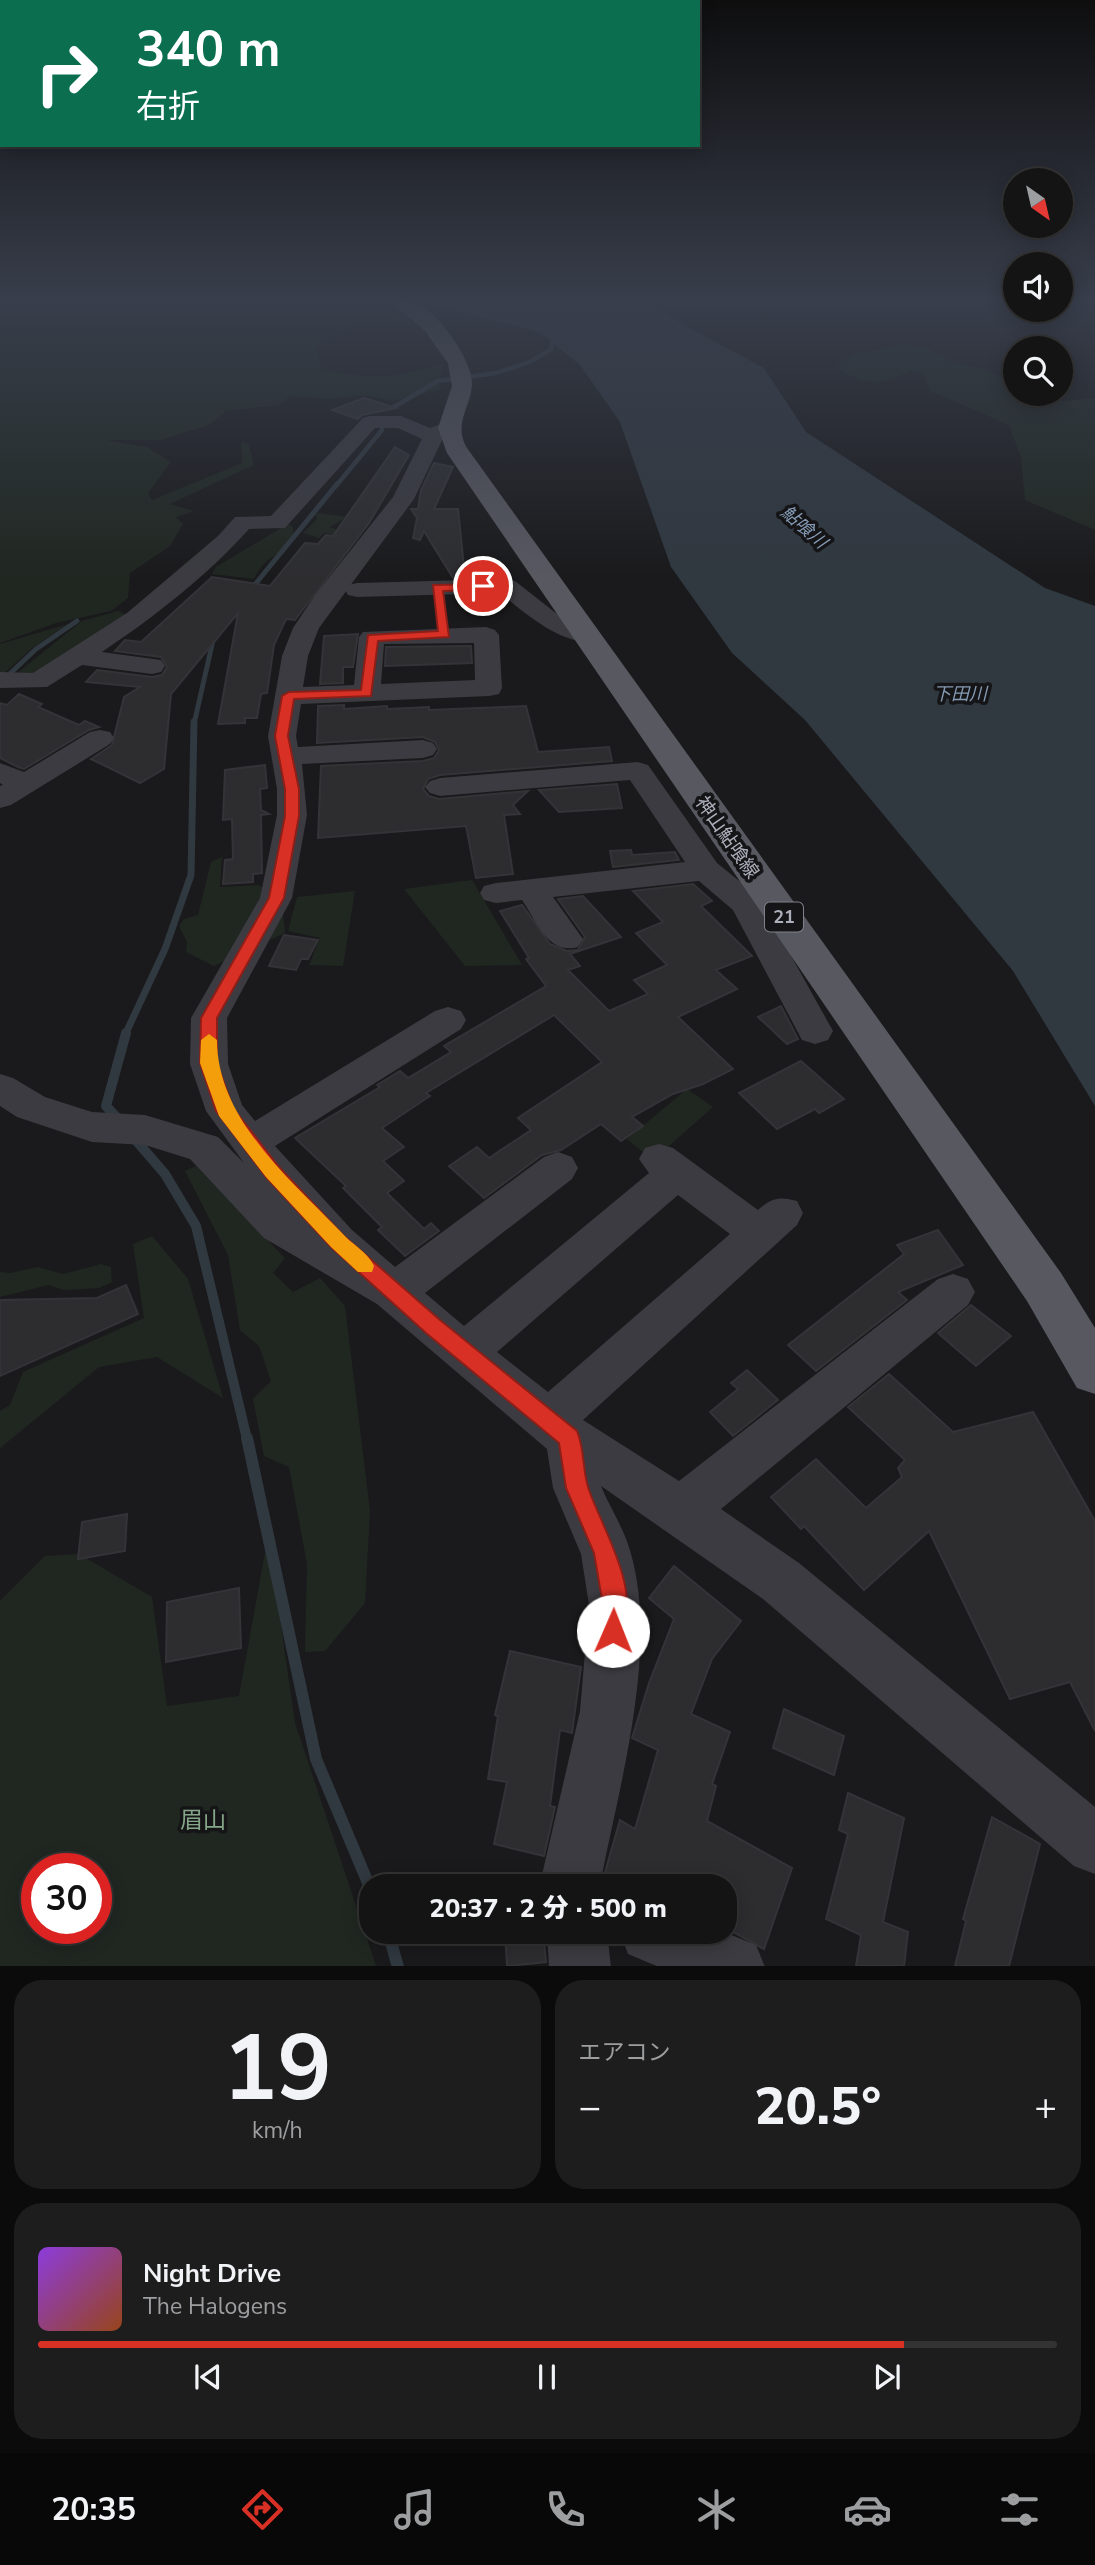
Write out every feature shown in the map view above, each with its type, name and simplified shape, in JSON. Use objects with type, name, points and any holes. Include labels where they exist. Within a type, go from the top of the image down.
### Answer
[{"type":"main road","points":[[441,432],[455,395]]},
{"type":"main road","name":"神山鮎喰線","points":[[441,432],[453,443],[585,635],[759,902],[1044,1287],[1095,1372]]},
{"type":"street","points":[[0,680],[38,681],[136,618],[226,541],[243,522],[277,523],[370,422],[401,422],[441,432],[403,499],[306,628],[295,656],[282,736],[292,789],[292,816],[276,898],[209,1018],[209,1063],[225,1111],[337,1242],[464,1353],[559,1430],[681,1510],[781,1581],[1095,1845]]},
{"type":"street","points":[[357,590],[506,586],[548,619],[585,635]]},
{"type":"street","points":[[437,588],[444,635]]},
{"type":"street","points":[[289,696],[367,693],[489,688],[486,635],[372,637],[367,693]]},
{"type":"street","points":[[77,657],[152,666]]},
{"type":"street","points":[[0,799],[12,778],[100,738]]},
{"type":"street","points":[[286,756],[423,749]]},
{"type":"street","points":[[440,787],[638,771],[706,870],[759,902],[815,1031]]},
{"type":"street","points":[[496,893],[706,870]]},
{"type":"street","points":[[530,889],[566,939]]},
{"type":"street","points":[[250,1143],[448,1020]]},
{"type":"street","points":[[0,1088],[31,1107],[92,1127],[145,1130],[204,1148],[279,1226],[394,1292]]},
{"type":"street","points":[[464,1353],[668,1165],[771,1223],[559,1430]]},
{"type":"street","points":[[394,1292],[558,1168]]},
{"type":"street","points":[[681,1510],[953,1292]]},
{"type":"street","points":[[559,1430],[577,1488],[606,1553],[615,1605],[607,1711],[572,1874]]},
{"type":"street","points":[[578,1944],[580,1966]]},
{"type":"street","points":[[680,1944],[734,1966]]},
{"type":"green space","points":[[0,395],[419,395],[393,401],[365,395],[328,399],[291,396],[279,405],[226,411],[209,425],[161,440],[106,440],[147,447],[171,462],[148,493],[152,500],[242,463],[241,441],[249,444],[254,465],[170,504],[194,511],[176,517],[183,524],[170,546],[130,573],[128,598],[111,611],[56,623],[0,643]]},
{"type":"green space","points":[[939,395],[1003,395],[1003,406],[1073,406],[1073,400],[1095,398],[1095,530],[1025,500],[1021,458],[1009,425]]},
{"type":"green space","points":[[315,514],[347,517],[330,527],[357,538],[324,533],[319,538],[303,533],[317,519]]},
{"type":"green space","points":[[288,524],[293,527],[294,540],[263,564],[254,579],[212,574],[216,567]]},
{"type":"green space","points":[[118,611],[130,617],[48,671],[11,678],[82,621]]},
{"type":"green space","points":[[68,624],[32,648],[0,677],[0,644]]},
{"type":"green space","points":[[222,857],[220,887],[259,885],[282,903],[285,933],[214,966],[186,952],[187,942],[179,926],[184,919],[198,915],[211,862]]},
{"type":"green space","points":[[472,880],[522,965],[465,966],[404,889]]},
{"type":"green space","points":[[355,891],[343,966],[309,965],[320,938],[288,931],[297,897]]},
{"type":"green space","points":[[687,1089],[713,1107],[653,1160],[627,1139]]},
{"type":"green space","points":[[196,1166],[285,1258],[273,1273],[293,1292],[320,1278],[345,1306],[370,1511],[365,1603],[325,1651],[305,1652],[307,1564],[289,1467],[264,1456],[253,1399],[271,1381],[259,1346],[240,1330],[228,1255],[185,1171]]},
{"type":"green space","points":[[152,1236],[188,1279],[223,1398],[157,1357],[99,1367],[0,1448],[0,1411],[10,1405],[23,1372],[144,1318],[133,1244]]},
{"type":"green space","points":[[101,1264],[111,1267],[112,1282],[99,1288],[64,1290],[48,1285],[0,1297],[0,1272],[10,1273],[38,1267],[63,1274]]},
{"type":"green space","name":"眉山","points":[[268,1536],[295,1723],[359,1915],[359,1944],[369,1944],[376,1966],[0,1966],[0,1601],[45,1556],[79,1554],[152,1597],[167,1706],[239,1696]]},
{"type":"water","name":"下田川","points":[[601,395],[782,395],[806,432],[1045,588],[1095,606],[1095,1106],[1013,971],[805,720],[732,653],[671,567],[620,422]]},
{"type":"building","points":[[364,398],[396,408],[362,415],[358,419],[332,410]]},
{"type":"building","points":[[395,447],[409,455],[369,523],[295,620],[286,619],[274,645],[267,693],[261,694],[257,718],[245,718],[245,723],[218,724],[238,613],[171,694],[164,769],[140,783],[91,759],[112,745],[124,697],[140,687],[86,682],[97,670],[152,677],[162,675],[167,667],[161,657],[115,651],[125,640],[141,642],[212,577],[270,586],[305,543],[318,544],[326,535],[333,536]]},
{"type":"building","points":[[434,463],[453,467],[434,509],[458,509],[465,577],[453,578],[424,531],[420,540],[413,538],[417,518],[411,509],[418,509],[421,490]]},
{"type":"building","points":[[358,634],[353,667],[343,667],[343,683],[320,684],[324,636]]},
{"type":"building","points":[[471,646],[472,663],[385,666],[386,647]]},
{"type":"building","points":[[19,694],[42,704],[38,707],[79,725],[85,721],[99,727],[89,730],[24,769],[18,767],[0,758],[0,703],[7,705]]},
{"type":"building","points":[[344,705],[344,709],[387,706],[387,709],[429,707],[429,710],[526,706],[538,752],[609,747],[612,761],[440,775],[428,779],[423,789],[429,796],[439,799],[528,791],[513,805],[520,814],[504,815],[513,874],[476,878],[466,826],[318,838],[321,766],[423,761],[434,758],[439,750],[435,742],[423,737],[317,743],[318,706]]},
{"type":"building","points":[[265,765],[267,788],[260,789],[261,810],[269,814],[261,815],[262,873],[253,874],[253,882],[223,884],[225,860],[233,859],[232,819],[223,820],[225,770]]},
{"type":"building","points":[[617,784],[622,808],[559,812],[539,790]]},
{"type":"building","points":[[631,850],[632,855],[675,852],[679,860],[613,867],[610,851]]},
{"type":"building","points":[[693,884],[712,901],[701,906],[752,956],[716,970],[737,989],[678,1017],[733,1069],[703,1084],[673,1094],[632,1117],[643,1126],[621,1141],[601,1124],[561,1150],[542,1155],[484,1198],[449,1166],[477,1147],[489,1158],[531,1130],[518,1118],[602,1062],[554,1015],[426,1093],[430,1096],[382,1128],[404,1147],[383,1161],[404,1181],[387,1193],[424,1229],[431,1223],[439,1231],[405,1256],[378,1230],[382,1227],[343,1188],[346,1186],[295,1138],[380,1087],[377,1085],[400,1071],[408,1078],[451,1052],[444,1046],[546,986],[526,959],[529,958],[500,911],[522,905],[550,944],[567,951],[578,950],[585,937],[558,899],[583,896],[621,937],[570,954],[580,966],[568,970],[609,1011],[648,994],[634,980],[667,965],[636,933],[663,922],[633,891]]},
{"type":"building","points":[[284,935],[318,940],[308,959],[301,959],[296,970],[269,966]]},
{"type":"building","points":[[781,1006],[798,1039],[787,1044],[758,1017]]},
{"type":"building","points":[[801,1061],[844,1099],[819,1113],[815,1109],[777,1129],[739,1093]]},
{"type":"building","points":[[938,1230],[963,1265],[898,1292],[907,1300],[816,1371],[788,1345],[904,1254],[897,1245]]},
{"type":"building","points":[[126,1285],[138,1314],[0,1376],[0,1300],[97,1298]]},
{"type":"building","points":[[971,1305],[1011,1336],[976,1366],[938,1333]]},
{"type":"building","points":[[747,1370],[778,1400],[733,1436],[710,1412],[738,1389],[731,1383]]},
{"type":"building","points":[[889,1374],[953,1432],[1033,1412],[1095,1521],[1095,1731],[1070,1682],[1010,1699],[929,1531],[864,1590],[804,1526],[801,1529],[771,1497],[816,1459],[866,1508],[902,1477],[898,1468],[905,1460],[848,1407]]},
{"type":"building","points":[[127,1514],[125,1551],[78,1559],[82,1522]]},
{"type":"building","points":[[674,1566],[741,1621],[712,1659],[691,1714],[730,1732],[712,1784],[716,1786],[707,1821],[792,1868],[764,1949],[737,1934],[737,1874],[605,1872],[620,1820],[635,1829],[658,1750],[632,1738],[649,1683],[674,1619],[649,1598]]},
{"type":"building","points":[[239,1588],[241,1648],[166,1662],[167,1602]]},
{"type":"building","points":[[510,1651],[581,1667],[572,1733],[560,1730],[550,1806],[555,1807],[544,1856],[494,1844],[507,1782],[488,1779],[498,1716],[495,1715]]},
{"type":"building","points":[[784,1709],[844,1736],[834,1775],[773,1748]]},
{"type":"building","points":[[848,1793],[904,1818],[883,1922],[908,1932],[904,1966],[856,1966],[861,1935],[826,1919],[848,1834],[839,1830]]},
{"type":"building","points":[[992,1817],[1040,1844],[1009,1966],[955,1966],[966,1921],[963,1919]]},
{"type":"building","points":[[506,1944],[544,1944],[546,1962],[507,1966]]},
{"type":"waterway","points":[[394,407],[415,395]]},
{"type":"waterway","points":[[336,486],[382,430]]},
{"type":"waterway","points":[[248,593],[337,484]]},
{"type":"waterway","points":[[0,683],[36,649],[77,621]]},
{"type":"waterway","points":[[194,724],[214,636]]},
{"type":"waterway","points":[[125,1035],[165,949],[191,875],[194,722]]},
{"type":"waterway","points":[[118,1119],[106,1106],[126,1033]]},
{"type":"waterway","points":[[133,1137],[165,1174],[196,1226],[247,1439]]},
{"type":"waterway","points":[[247,1438],[316,1759],[364,1874]]},
{"type":"waterway","points":[[391,1944],[398,1966]]},
{"type":"slow traffic","points":[[209,1040],[209,1063],[225,1111],[273,1172],[337,1242],[365,1266]]},
{"type":"route","points":[[483,586],[437,588],[444,635],[372,637],[367,693],[289,696],[282,736],[292,789],[292,816],[276,898],[209,1018],[209,1063],[225,1111],[273,1172],[337,1242],[433,1326],[569,1438],[577,1488],[606,1553],[615,1605],[613,1631]]},
{"type":"water label","name":"鮎喰川","points":[[804,527]]}]
